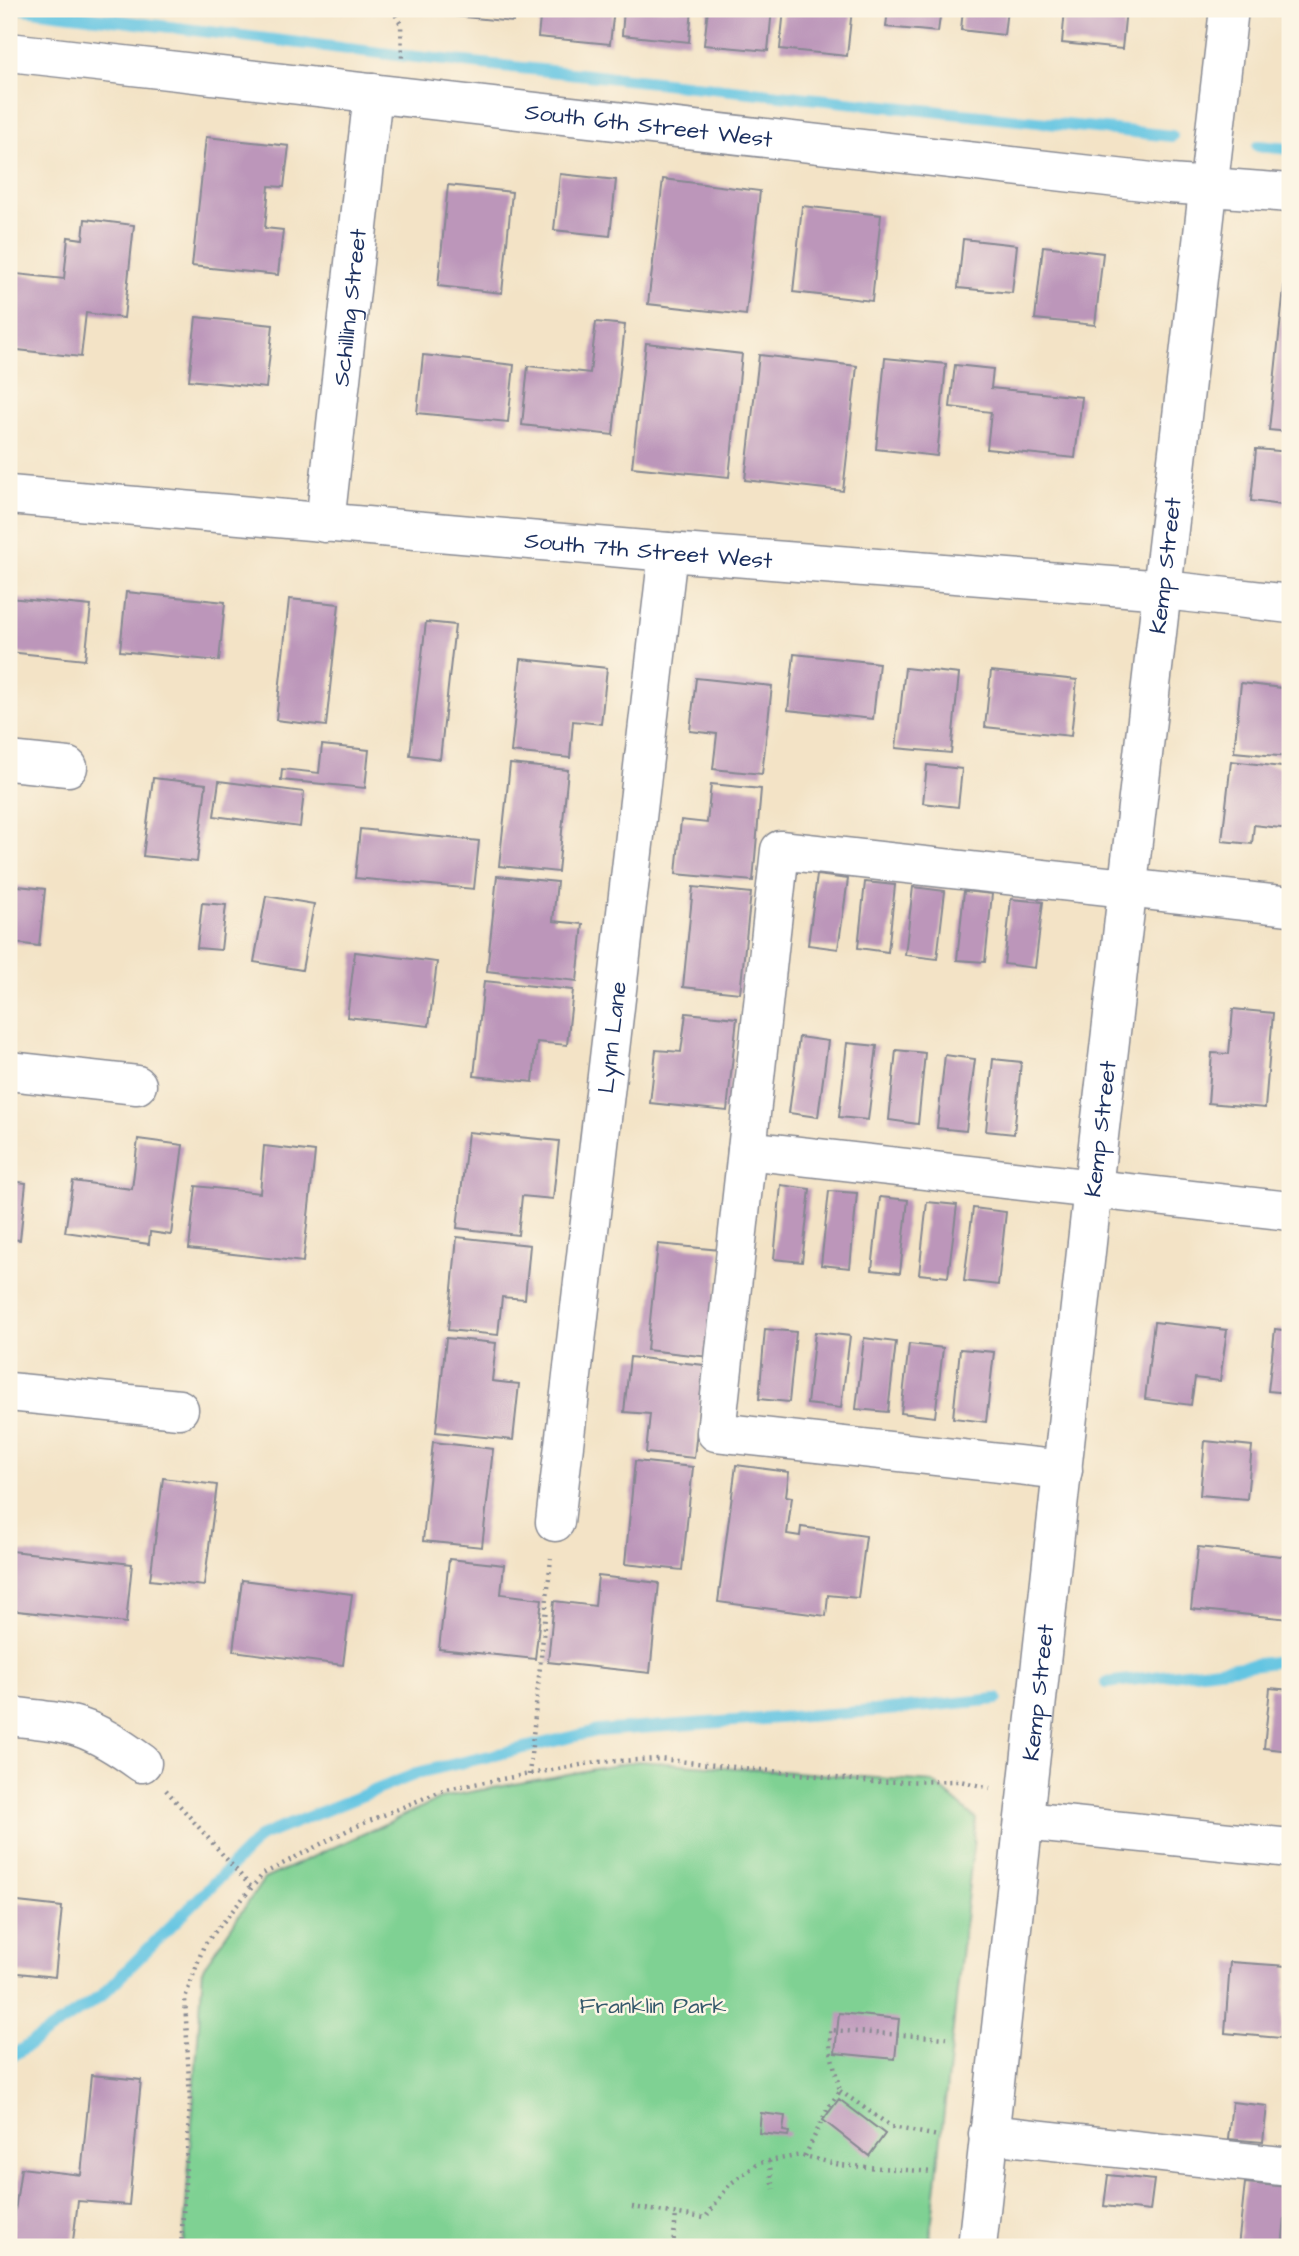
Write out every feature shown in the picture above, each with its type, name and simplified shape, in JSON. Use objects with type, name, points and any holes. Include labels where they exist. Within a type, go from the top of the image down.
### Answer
[{"type":"street","name":"Kemp Street","points":[[977,2247],[1093,1188],[1229,9]]},
{"type":"street","name":"South 6th Street West","points":[[9,52],[1210,187],[1290,193]]},
{"type":"street","name":"Schilling Street","points":[[325,523],[373,93]]},
{"type":"street","name":"South 7th Street West","points":[[9,495],[668,552],[1164,590],[1290,604]]},
{"type":"street","name":"Lynn Lane","points":[[555,1522],[668,552]]},
{"type":"street","points":[[9,761],[68,767]]},
{"type":"street","points":[[1063,1470],[716,1432],[780,850],[1290,905]]},
{"type":"street","points":[[9,1071],[137,1085]]},
{"type":"street","points":[[747,1150],[1290,1211]]},
{"type":"street","points":[[9,1392],[178,1409]]},
{"type":"street","points":[[9,1716],[65,1722],[88,1728],[142,1763]]},
{"type":"street","points":[[1024,1822],[1290,1848]]},
{"type":"street","points":[[988,2134],[1290,2167]]},
{"type":"path","points":[[393,9],[401,24],[402,69]]},
{"type":"path","points":[[529,1775],[555,1522]]},
{"type":"path","points":[[181,2247],[190,2103],[185,1998],[204,1945],[263,1874],[350,1829],[446,1789],[597,1762],[659,1759],[873,1782],[960,1781],[998,1790]]},
{"type":"path","points":[[142,1763],[251,1888]]},
{"type":"path","points":[[938,2136],[892,2127],[840,2091],[830,2049],[830,2031],[947,2038]]},
{"type":"path","points":[[805,2156],[828,2108],[840,2091]]},
{"type":"path","points":[[632,2207],[705,2218],[730,2184],[759,2163],[805,2156],[840,2165],[934,2172]]},
{"type":"path","points":[[769,2161],[774,2189]]},
{"type":"path","points":[[673,2247],[676,2214]]},
{"type":"green space","name":"Franklin Park","points":[[638,1761],[933,1782],[976,1819],[929,2247],[183,2247],[203,1968],[264,1879],[444,1797]]},
{"type":"building","points":[[445,9],[514,9],[513,22],[445,15]]},
{"type":"building","points":[[541,9],[614,9],[610,44],[538,37]]},
{"type":"building","points":[[624,9],[692,9],[689,42],[622,35]]},
{"type":"building","points":[[708,9],[772,9],[768,51],[704,45]]},
{"type":"building","points":[[784,9],[852,9],[847,56],[780,49]]},
{"type":"building","points":[[888,9],[941,9],[938,32],[886,27]]},
{"type":"building","points":[[963,9],[1007,9],[1004,35],[961,30]]},
{"type":"building","points":[[1065,9],[1126,9],[1122,49],[1062,43]]},
{"type":"building","points":[[206,137],[289,146],[284,187],[269,186],[265,228],[283,230],[278,275],[192,266]]},
{"type":"building","points":[[560,174],[616,180],[610,236],[554,230]]},
{"type":"building","points":[[663,179],[760,191],[746,315],[648,304]]},
{"type":"building","points":[[448,185],[512,192],[502,293],[438,286]]},
{"type":"building","points":[[802,206],[881,215],[872,301],[793,292]]},
{"type":"building","points":[[85,219],[134,225],[124,318],[86,313],[81,357],[9,349],[17,274],[64,279],[68,237],[83,239]]},
{"type":"building","points":[[963,239],[1017,245],[1012,293],[958,288]]},
{"type":"building","points":[[1043,246],[1103,253],[1095,325],[1035,319]]},
{"type":"building","points":[[1286,269],[1290,269],[1290,432],[1269,430]]},
{"type":"building","points":[[196,317],[273,325],[266,388],[189,380]]},
{"type":"building","points":[[596,322],[625,325],[613,435],[522,425],[528,366],[590,373]]},
{"type":"building","points":[[646,343],[742,354],[729,477],[632,467]]},
{"type":"building","points":[[423,355],[514,365],[508,422],[417,413]]},
{"type":"building","points":[[759,355],[857,366],[843,491],[745,480]]},
{"type":"building","points":[[885,358],[946,364],[937,456],[876,449]]},
{"type":"building","points":[[955,365],[993,369],[991,388],[1082,397],[1075,458],[987,449],[991,412],[950,407]]},
{"type":"building","points":[[1256,449],[1290,452],[1290,506],[1251,501]]},
{"type":"building","points":[[126,592],[225,602],[219,661],[120,651]]},
{"type":"building","points":[[9,598],[91,606],[85,660],[9,652]]},
{"type":"building","points":[[289,599],[339,604],[326,726],[276,720]]},
{"type":"building","points":[[426,622],[455,625],[440,759],[410,755]]},
{"type":"building","points":[[794,654],[879,663],[873,719],[788,710]]},
{"type":"building","points":[[521,659],[607,668],[601,724],[573,721],[570,758],[511,752]]},
{"type":"building","points":[[905,668],[959,674],[951,753],[896,748]]},
{"type":"building","points":[[991,671],[1077,680],[1071,736],[985,727]]},
{"type":"building","points":[[696,678],[772,686],[762,774],[713,769],[717,734],[690,731]]},
{"type":"building","points":[[1241,683],[1290,689],[1289,757],[1234,752]]},
{"type":"building","points":[[322,745],[369,750],[365,788],[281,780],[282,769],[319,773]]},
{"type":"building","points":[[1231,761],[1290,768],[1290,829],[1254,825],[1252,844],[1222,841]]},
{"type":"building","points":[[510,764],[568,770],[558,872],[499,866]]},
{"type":"building","points":[[927,765],[962,769],[958,807],[923,803]]},
{"type":"building","points":[[153,778],[206,784],[197,862],[143,856]]},
{"type":"building","points":[[219,781],[304,792],[300,827],[214,816]]},
{"type":"building","points":[[711,784],[761,789],[753,881],[676,874],[681,820],[707,823]]},
{"type":"building","points":[[360,829],[479,841],[474,889],[355,878]]},
{"type":"building","points":[[817,875],[848,879],[838,949],[808,945]]},
{"type":"building","points":[[497,876],[557,882],[553,921],[583,924],[577,981],[487,971]]},
{"type":"building","points":[[865,882],[895,885],[888,952],[858,948]]},
{"type":"building","points":[[9,885],[45,889],[39,946],[9,942]]},
{"type":"building","points":[[693,887],[751,893],[740,993],[683,987]]},
{"type":"building","points":[[913,887],[945,891],[937,959],[905,955]]},
{"type":"building","points":[[964,891],[992,894],[985,962],[957,960]]},
{"type":"building","points":[[266,896],[314,904],[302,970],[254,962]]},
{"type":"building","points":[[1011,899],[1043,902],[1035,968],[1004,964]]},
{"type":"building","points":[[202,903],[226,905],[221,950],[197,948]]},
{"type":"building","points":[[355,952],[437,962],[429,1026],[347,1017]]},
{"type":"building","points":[[484,981],[573,990],[567,1045],[537,1042],[533,1082],[474,1076]]},
{"type":"building","points":[[1233,1009],[1273,1013],[1265,1108],[1208,1103],[1212,1053],[1229,1054]]},
{"type":"building","points":[[686,1013],[737,1018],[727,1111],[650,1103],[656,1050],[681,1052]]},
{"type":"building","points":[[799,1037],[828,1041],[818,1117],[789,1113]]},
{"type":"building","points":[[847,1043],[877,1046],[868,1120],[839,1117]]},
{"type":"building","points":[[896,1050],[925,1053],[918,1124],[889,1120]]},
{"type":"building","points":[[945,1055],[975,1059],[966,1131],[937,1128]]},
{"type":"building","points":[[993,1059],[1021,1062],[1014,1134],[986,1131]]},
{"type":"building","points":[[468,1132],[559,1141],[553,1199],[522,1196],[518,1235],[457,1228]]},
{"type":"building","points":[[138,1139],[183,1145],[171,1235],[150,1232],[149,1244],[65,1232],[73,1181],[132,1189]]},
{"type":"building","points":[[264,1146],[315,1152],[303,1262],[189,1249],[196,1186],[260,1193]]},
{"type":"building","points":[[9,1181],[26,1183],[20,1240],[9,1239]]},
{"type":"building","points":[[781,1185],[810,1189],[802,1262],[774,1259]]},
{"type":"building","points":[[829,1191],[857,1193],[850,1268],[821,1265]]},
{"type":"building","points":[[880,1197],[908,1200],[900,1273],[872,1270]]},
{"type":"building","points":[[927,1202],[957,1205],[948,1277],[919,1274]]},
{"type":"building","points":[[973,1208],[1006,1212],[998,1285],[964,1281]]},
{"type":"building","points":[[457,1237],[530,1245],[525,1299],[502,1297],[498,1335],[448,1330]]},
{"type":"building","points":[[658,1244],[720,1250],[709,1357],[647,1350]]},
{"type":"building","points":[[1154,1322],[1227,1330],[1220,1381],[1195,1378],[1191,1405],[1145,1399]]},
{"type":"building","points":[[765,1329],[796,1332],[789,1402],[759,1399]]},
{"type":"building","points":[[1275,1329],[1290,1331],[1290,1393],[1268,1391]]},
{"type":"building","points":[[815,1332],[850,1336],[841,1408],[807,1404]]},
{"type":"building","points":[[446,1338],[496,1343],[492,1381],[519,1384],[513,1440],[436,1432]]},
{"type":"building","points":[[864,1338],[896,1342],[888,1412],[856,1409]]},
{"type":"building","points":[[909,1344],[943,1348],[935,1417],[901,1413]]},
{"type":"building","points":[[960,1349],[994,1352],[986,1422],[953,1418]]},
{"type":"building","points":[[630,1357],[704,1365],[694,1458],[646,1453],[650,1414],[624,1412]]},
{"type":"building","points":[[1205,1441],[1252,1446],[1247,1499],[1200,1495]]},
{"type":"building","points":[[433,1442],[493,1449],[482,1547],[423,1541]]},
{"type":"building","points":[[635,1461],[693,1467],[682,1570],[625,1564]]},
{"type":"building","points":[[736,1465],[789,1472],[786,1496],[792,1497],[787,1534],[800,1536],[801,1527],[866,1536],[858,1598],[828,1595],[826,1616],[718,1602]]},
{"type":"building","points":[[163,1478],[217,1485],[204,1586],[150,1580]]},
{"type":"building","points":[[1198,1547],[1290,1557],[1290,1619],[1191,1609]]},
{"type":"building","points":[[11,1551],[132,1564],[126,1623],[9,1610]]},
{"type":"building","points":[[449,1559],[504,1565],[501,1594],[542,1599],[535,1659],[439,1649]]},
{"type":"building","points":[[598,1576],[659,1583],[650,1673],[548,1662],[554,1601],[595,1606]]},
{"type":"building","points":[[242,1580],[352,1594],[343,1665],[233,1651]]},
{"type":"building","points":[[1270,1688],[1290,1690],[1290,1751],[1264,1748]]},
{"type":"building","points":[[9,1901],[62,1907],[55,1977],[9,1972]]},
{"type":"building","points":[[1230,1962],[1287,1966],[1281,2038],[1225,2033]]},
{"type":"building","points":[[839,2013],[899,2019],[895,2059],[835,2053]]},
{"type":"building","points":[[91,2075],[141,2080],[129,2205],[78,2201],[73,2241],[91,2244],[90,2247],[10,2247],[21,2168],[81,2175]]},
{"type":"building","points":[[839,2099],[885,2134],[869,2156],[823,2120]]},
{"type":"building","points":[[1232,2102],[1267,2106],[1263,2142],[1228,2139]]},
{"type":"building","points":[[761,2113],[785,2116],[783,2131],[789,2132],[788,2136],[759,2133]]},
{"type":"building","points":[[1108,2175],[1154,2180],[1150,2211],[1104,2206]]},
{"type":"building","points":[[1245,2183],[1288,2187],[1282,2247],[1238,2247]]},
{"type":"waterway","points":[[24,9],[397,55],[1172,136]]},
{"type":"waterway","points":[[1258,146],[1290,149]]},
{"type":"waterway","points":[[1106,1683],[1290,1660]]},
{"type":"waterway","points":[[9,2058],[101,1996],[261,1836],[421,1772],[597,1731],[887,1710],[997,1699]]}]
